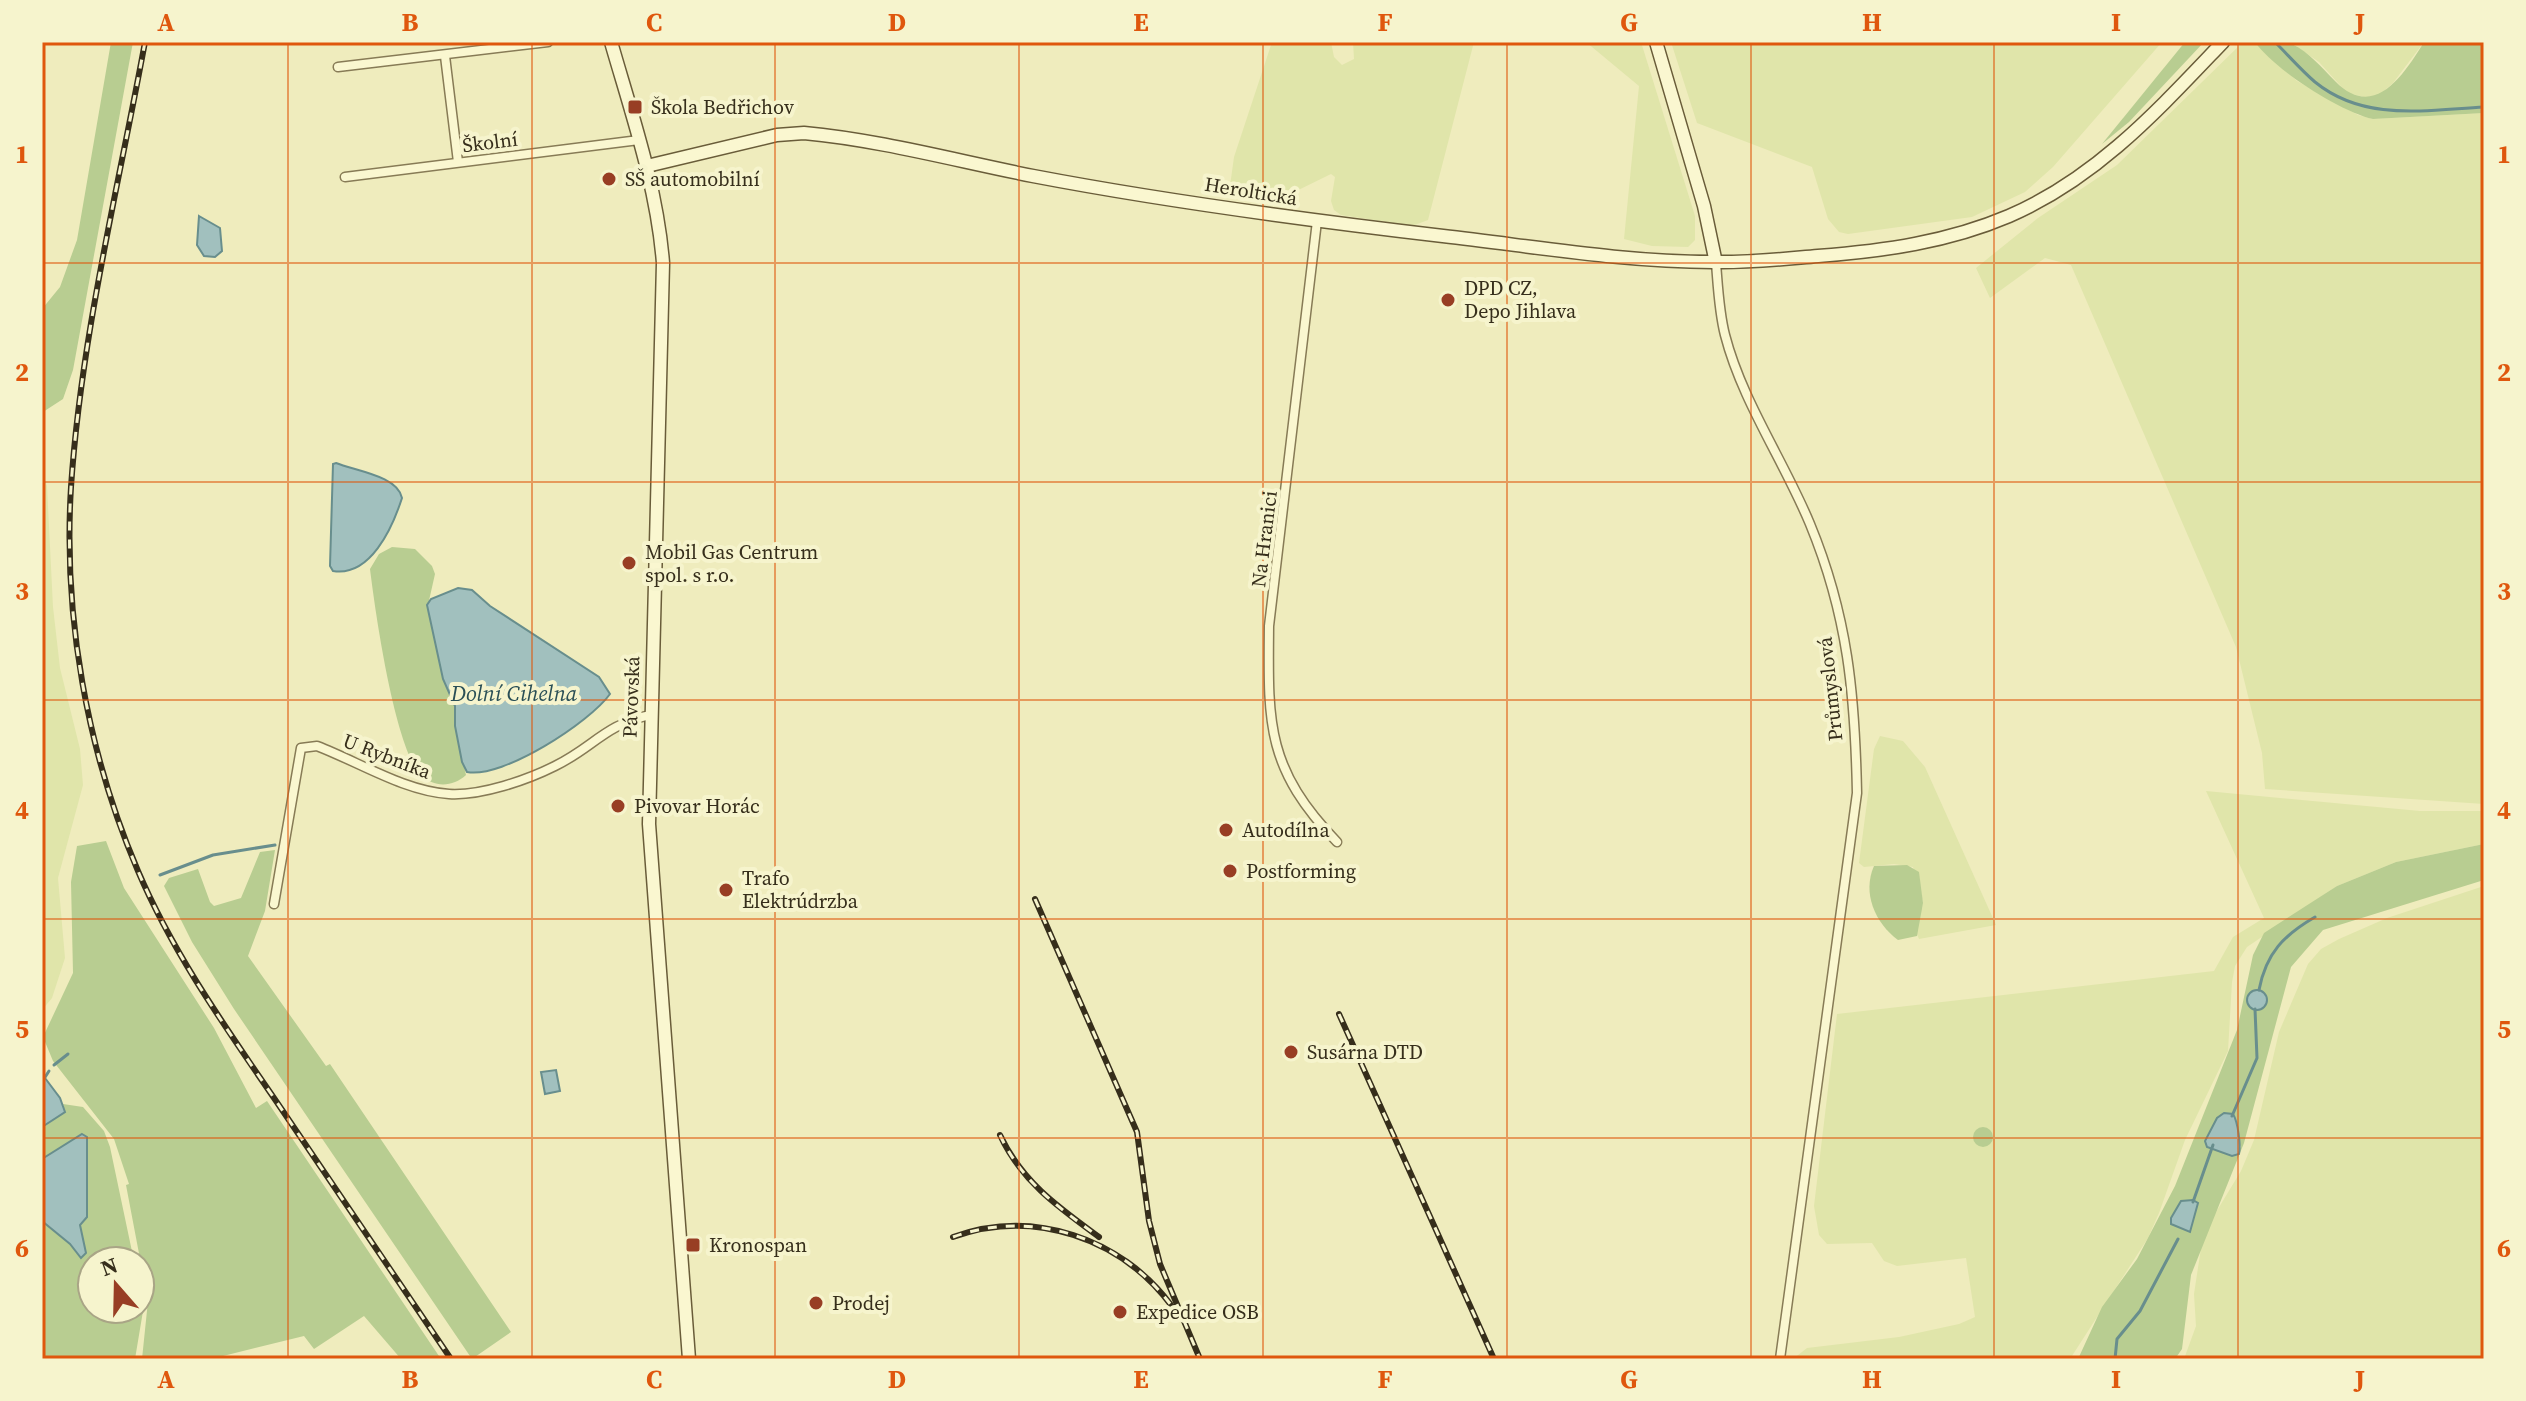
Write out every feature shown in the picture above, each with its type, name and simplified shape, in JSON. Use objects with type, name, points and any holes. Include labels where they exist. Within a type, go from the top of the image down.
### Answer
[{"type":"street","points":[[338,67],[548,42]]},
{"type":"street","name":"Pávovská","points":[[611,42],[647,166],[663,263],[650,715],[651,860],[689,1359]]},
{"type":"street","name":"Průmyslová","points":[[1656,42],[1704,206],[1716,263],[1720,312],[1731,353],[1810,524],[1833,590],[1850,659],[1857,793],[1780,1359]]},
{"type":"street","name":"Heroltická","points":[[647,166],[777,135],[804,133],[1105,189],[1317,221],[1586,253],[1716,263],[1856,253],[1913,246],[1962,234],[2055,193],[2107,158],[2137,132],[2223,42]]},
{"type":"street","points":[[445,56],[458,162]]},
{"type":"street","name":"Školní","points":[[345,177],[639,140]]},
{"type":"street","name":"Na Hranici","points":[[1317,221],[1269,626],[1268,685],[1270,722],[1286,777],[1309,813],[1337,842]]},
{"type":"street","name":"U Rybníka","points":[[274,904],[301,748],[317,746],[413,786],[451,794],[483,790],[554,767],[613,725],[650,715]]},
{"type":"green space","points":[[111,42],[133,42],[73,370],[63,399],[43,412],[42,309],[60,287],[77,240]]},
{"type":"green space","points":[[1272,42],[1331,42],[1334,57],[1342,65],[1354,59],[1353,42],[1474,42],[1428,220],[1412,226],[1341,215],[1334,210],[1331,201],[1335,177],[1331,174],[1278,200],[1260,202],[1236,197],[1230,186],[1234,157]]},
{"type":"green space","points":[[1586,42],[1641,42],[1695,216],[1695,240],[1688,247],[1652,246],[1624,239],[1639,86]]},
{"type":"green space","points":[[1671,42],[2162,42],[2053,167],[2025,192],[1972,217],[1848,234],[1839,232],[1828,219],[1812,167],[1697,123]]},
{"type":"green space","points":[[2185,42],[2204,42],[2129,122],[2102,144]]},
{"type":"green space","points":[[2243,42],[2255,42],[2297,81],[2358,115],[2373,119],[2484,113],[2484,804],[2265,789],[2262,753],[2236,647],[2071,265],[2045,258],[1990,298],[1976,268],[2038,218],[2117,165]]},
{"type":"green space","points":[[2255,42],[2292,44],[2310,56],[2349,92],[2362,97],[2375,95],[2397,80],[2424,42],[2484,42],[2484,113],[2373,119],[2359,115],[2292,77]]},
{"type":"green space","points":[[2290,42],[2424,42],[2393,83],[2377,97],[2368,98],[2347,93],[2319,62]]},
{"type":"green space","points":[[42,472],[47,486],[53,607],[60,668],[80,749],[83,785],[58,878],[65,958],[52,998],[42,1010]]},
{"type":"green space","points":[[392,547],[415,549],[432,566],[435,574],[428,605],[443,679],[455,706],[455,726],[466,775],[449,784],[438,784],[421,775],[403,738],[395,709],[381,645],[370,569],[379,554]]},
{"type":"green space","points":[[1880,736],[1903,741],[1925,767],[1996,925],[1919,939],[1916,932],[1923,902],[1913,867],[1894,864],[1864,867],[1859,863],[1874,749]]},
{"type":"green space","points":[[2206,791],[2420,811],[2484,811],[2484,844],[2396,862],[2337,886],[2247,947],[2235,966],[2232,982],[2228,1051],[2185,1140],[2159,1213],[2148,1238],[2070,1359],[1793,1359],[1807,1348],[1899,1337],[1959,1324],[1975,1317],[1966,1258],[1897,1266],[1884,1261],[1872,1243],[1827,1244],[1819,1235],[1814,1206],[1837,1014],[2214,971],[2233,937],[2264,918]]},
{"type":"green space","points":[[106,841],[124,888],[214,1028],[256,1108],[267,1101],[441,1359],[401,1359],[364,1316],[314,1349],[304,1336],[211,1359],[142,1359],[146,1325],[156,1325],[156,1245],[137,1245],[126,1185],[129,1184],[114,1139],[53,1061],[43,1037],[73,973],[71,882],[77,846]]},
{"type":"green space","points":[[2484,844],[2484,880],[2323,930],[2291,967],[2244,1143],[2191,1275],[2182,1349],[2175,1359],[2078,1359],[2102,1307],[2137,1259],[2175,1186],[2237,1030],[2253,955],[2264,933],[2337,886],[2396,862]],"holes":[[[2236,1119],[2235,1132],[2241,1147],[2232,1156],[2207,1147],[2205,1141]]]},
{"type":"green space","points":[[275,850],[265,911],[248,956],[326,1066],[330,1064],[511,1332],[472,1359],[234,1009],[192,942],[164,886],[169,878],[198,869],[214,906],[241,898],[260,852]]},
{"type":"green space","points":[[1907,865],[1919,872],[1923,903],[1917,936],[1898,940],[1877,916],[1869,887],[1874,866]]},
{"type":"green space","points":[[2484,886],[2484,1359],[2184,1359],[2196,1326],[2194,1294],[2201,1248],[2210,1222],[2241,1171],[2254,1140],[2279,1032],[2308,964],[2321,949],[2339,939],[2387,918]]},
{"type":"green space","points":[[63,1104],[83,1107],[104,1131],[131,1245],[84,1245],[80,1225],[87,1217],[87,1137],[82,1135],[42,1159],[42,1127],[65,1112]]},
{"type":"green space","points":[[1983,1127],[1990,1130],[1993,1137],[1990,1144],[1983,1147],[1976,1144],[1973,1137],[1976,1130]]},
{"type":"green space","points":[[42,1221],[76,1252],[76,1325],[141,1325],[135,1359],[42,1359]]},
{"type":"water","points":[[199,216],[220,228],[222,251],[215,257],[204,256],[197,245]]},
{"type":"water","points":[[333,464],[385,479],[393,484],[402,498],[378,548],[368,559],[346,571],[333,571],[330,566]]},
{"type":"water","name":"Dolní Cihelna","points":[[458,588],[472,590],[490,606],[599,677],[610,694],[584,719],[544,746],[502,767],[483,772],[467,772],[462,762],[455,726],[455,706],[443,679],[427,605],[431,599]]},
{"type":"water","points":[[2253,990],[2261,990],[2267,1000],[2261,1010],[2253,1010],[2247,1004],[2247,996]]},
{"type":"water","points":[[556,1070],[560,1091],[545,1094],[541,1072]]},
{"type":"water","points":[[42,1074],[60,1098],[65,1112],[42,1127]]},
{"type":"water","points":[[2224,1113],[2233,1114],[2238,1128],[2239,1154],[2232,1156],[2207,1147],[2205,1141],[2217,1118]]},
{"type":"water","points":[[82,1134],[87,1137],[87,1217],[80,1225],[84,1245],[76,1245],[76,1252],[42,1221],[42,1159]]},
{"type":"water","points":[[2181,1201],[2198,1203],[2190,1232],[2171,1224]]},
{"type":"waterway","points":[[2275,42],[2315,82],[2334,95],[2354,103],[2396,111],[2484,107]]},
{"type":"waterway","points":[[160,875],[213,855],[275,845]]},
{"type":"waterway","points":[[2259,990],[2266,966],[2278,946],[2315,917]]},
{"type":"waterway","points":[[2232,1116],[2257,1058],[2255,1009]]},
{"type":"waterway","points":[[54,1065],[68,1054]]},
{"type":"waterway","points":[[42,1082],[49,1071]]},
{"type":"waterway","points":[[2193,1202],[2213,1145]]},
{"type":"waterway","points":[[2115,1359],[2117,1339],[2140,1311],[2178,1239]]},
{"type":"railway","points":[[145,42],[92,319],[71,487],[69,536],[75,634],[92,731],[120,826],[152,901],[183,960],[451,1359]]},
{"type":"railway","points":[[1035,899],[1137,1132],[1149,1221],[1160,1264],[1200,1359]]},
{"type":"railway","points":[[1339,1014],[1494,1359]]},
{"type":"railway","points":[[1000,1135],[1030,1180],[1055,1204],[1099,1237]]},
{"type":"railway","points":[[953,1237],[983,1229],[1014,1226],[1044,1228],[1073,1235],[1101,1246],[1127,1262],[1151,1282],[1171,1305]]},
{"type":"place","name":"Škola Bedřichov","points":[[635,107]]},
{"type":"place","name":"SŠ automobilní","points":[[609,179]]},
{"type":"place","name":"DPD CZ, Depo Jihlava","points":[[1448,300]]},
{"type":"place","name":"Mobil Gas Centrum spol. s r.o.","points":[[629,563]]},
{"type":"place","name":"Pivovar Horác","points":[[618,806]]},
{"type":"place","name":"Autodílna","points":[[1226,830]]},
{"type":"place","name":"Postforming","points":[[1230,871]]},
{"type":"place","name":"Trafo Elektrúdrzba","points":[[726,890]]},
{"type":"place","name":"Susárna DTD","points":[[1291,1052]]},
{"type":"place","name":"Kronospan","points":[[693,1245]]},
{"type":"place","name":"Prodej","points":[[816,1303]]},
{"type":"place","name":"Expedice OSB","points":[[1120,1312]]}]
